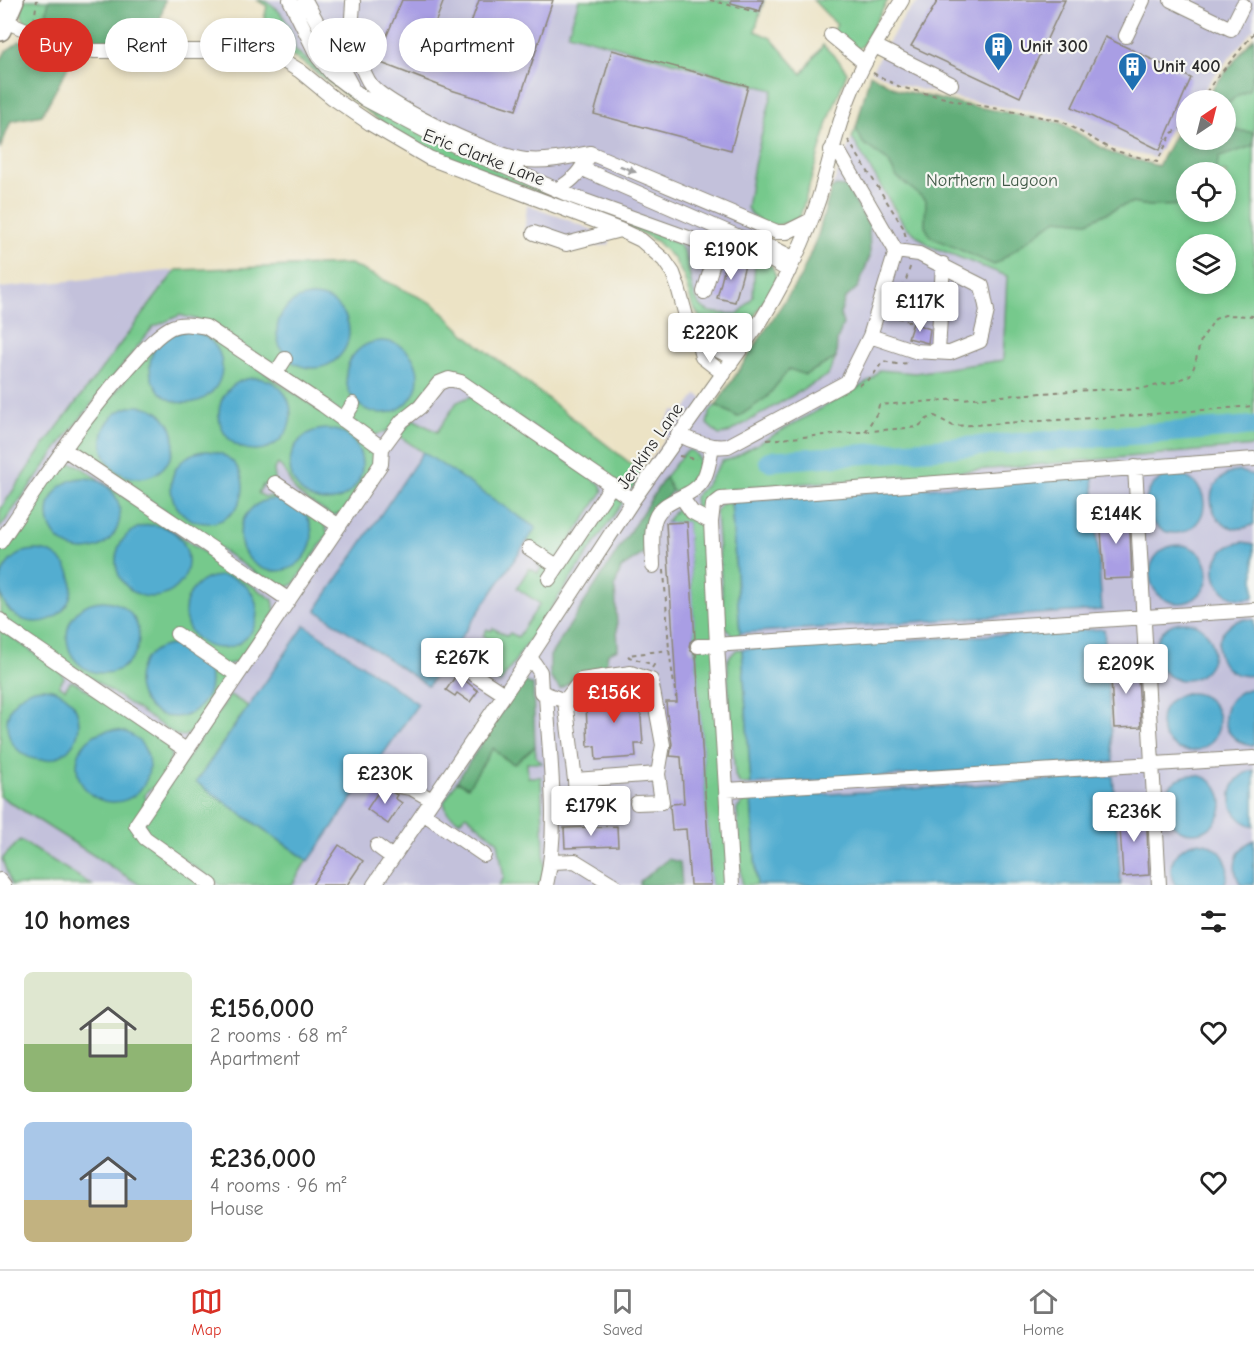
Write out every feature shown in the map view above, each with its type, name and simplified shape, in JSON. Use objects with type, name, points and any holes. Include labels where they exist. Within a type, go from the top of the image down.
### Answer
[{"type":"highway","points":[[1,21],[13,0]]},
{"type":"street","points":[[290,0],[308,37]]},
{"type":"street","points":[[305,0],[315,18]]},
{"type":"street","name":"Jenkins Lane","points":[[374,885],[530,657],[678,434],[762,319],[792,265],[811,220],[850,94],[874,46],[902,0]]},
{"type":"street","points":[[1126,36],[1143,0]]},
{"type":"street","points":[[1171,0],[1231,29],[1243,4]]},
{"type":"street","points":[[353,1],[352,30],[364,71],[372,85],[382,94],[431,124],[511,158],[528,160],[563,158],[590,153],[777,231],[787,232],[811,220]]},
{"type":"street","name":"Eric Clarke Lane","points":[[1,21],[18,27]]},
{"type":"street","points":[[831,35],[865,63]]},
{"type":"street","points":[[874,46],[951,84]]},
{"type":"street","name":"Eric Clarke Lane","points":[[93,51],[252,51],[274,55],[300,71],[370,124],[429,158],[641,240],[664,261],[676,280],[689,327],[698,341],[702,357],[724,374]]},
{"type":"street","points":[[330,72],[341,83],[355,90]]},
{"type":"street","points":[[343,72],[355,90],[365,99],[445,141],[558,189],[697,241],[736,244],[792,265]]},
{"type":"street","points":[[678,434],[712,446],[724,446],[738,441],[847,382],[870,336],[896,251],[840,154],[831,150]]},
{"type":"street","points":[[558,189],[583,169],[590,153]]},
{"type":"street","points":[[583,169],[740,237],[776,249],[792,265]]},
{"type":"street","points":[[534,233],[566,244],[620,230]]},
{"type":"street","points":[[704,292],[719,243]]},
{"type":"street","points":[[870,336],[915,351],[950,353],[980,341],[987,311],[982,286],[943,264],[919,254],[896,251]]},
{"type":"street","points":[[938,352],[943,264]]},
{"type":"street","points":[[0,542],[64,449],[107,392],[148,346],[172,327],[189,324],[206,327],[382,448]]},
{"type":"street","points":[[698,341],[734,358]]},
{"type":"street","points":[[276,374],[285,359]]},
{"type":"street","points":[[211,885],[145,838],[136,825],[381,464],[382,448],[402,421],[420,407],[439,383],[449,379],[461,382],[633,500]]},
{"type":"street","points":[[343,420],[353,405]]},
{"type":"street","points":[[658,566],[653,528],[656,517],[671,502],[682,498],[704,479],[712,446]]},
{"type":"street","points":[[64,449],[289,600]]},
{"type":"street","points":[[732,885],[717,645],[711,522],[713,504],[721,499],[1254,459]]},
{"type":"street","points":[[1135,467],[1159,885]]},
{"type":"street","points":[[275,483],[339,526]]},
{"type":"street","points":[[549,579],[612,484]]},
{"type":"street","points":[[682,498],[692,512],[711,522]]},
{"type":"street","points":[[529,548],[557,566]]},
{"type":"street","points":[[698,646],[1254,610]]},
{"type":"street","points":[[0,620],[7,628],[186,750]]},
{"type":"street","points":[[177,634],[237,675]]},
{"type":"street","points":[[530,657],[540,672],[541,692],[566,701]]},
{"type":"street","points":[[461,666],[504,694]]},
{"type":"street","points":[[576,801],[566,701],[581,680],[631,673],[651,680],[663,745],[658,774],[662,802],[637,803]]},
{"type":"street","points":[[546,694],[552,814],[552,862],[546,885]]},
{"type":"street","points":[[727,790],[1254,758]]},
{"type":"street","points":[[575,780],[658,774]]},
{"type":"street","points":[[388,779],[432,800]]},
{"type":"street","points":[[423,813],[484,855]]},
{"type":"street","points":[[377,846],[392,857]]},
{"type":"street","points":[[552,862],[575,861],[614,885]]},
{"type":"street","points":[[0,880],[4,885]]},
{"type":"path","points":[[34,18],[37,0]]},
{"type":"path","points":[[710,0],[760,13]]},
{"type":"path","points":[[728,5],[729,0]]},
{"type":"path","points":[[1208,90],[1254,33]]},
{"type":"path","points":[[875,74],[900,87],[957,101],[1062,120],[1112,150],[1157,162],[1172,133],[1176,131]]},
{"type":"path","points":[[865,432],[877,413],[879,405],[1144,388],[1174,382],[1190,375],[1202,340],[1215,320],[1225,315],[1254,316]]},
{"type":"path","points":[[762,440],[918,427],[927,419],[935,416],[953,426],[1254,406]]},
{"type":"path","points":[[658,566],[676,698]]},
{"type":"path","points":[[645,667],[653,668],[654,665],[628,655],[669,650]]},
{"type":"shaded area","points":[[262,0],[579,0],[569,33],[773,90],[754,165],[747,208],[758,225],[752,241],[755,259],[754,293],[751,301],[739,314],[711,312],[703,308],[692,291],[680,247],[668,238],[359,100],[324,72],[387,72],[387,18],[308,18],[308,59],[296,50],[296,18],[279,18],[269,3]]},
{"type":"shaded area","points":[[921,0],[1254,0],[1254,29],[1204,90],[1176,90],[1176,128],[1170,130],[1155,158],[1112,148],[1063,118],[959,99],[899,84],[872,70],[904,16]]},
{"type":"shaded area","points":[[852,138],[896,214],[930,246],[1008,275],[1003,360],[915,373],[885,370],[873,479],[1254,446],[1254,885],[0,885],[0,288],[176,270],[350,264],[434,304],[466,335],[639,470],[644,470],[667,436],[664,424],[673,411],[684,412],[697,394],[712,405],[716,405],[801,276],[818,235],[831,189]]},
{"type":"shaded area","points":[[527,204],[611,237],[609,245],[564,249],[524,234]]},
{"type":"green space","points":[[24,0],[49,0],[45,18],[23,18]]},
{"type":"green space","points":[[49,0],[165,0],[161,18],[105,18],[105,47],[93,46],[93,18],[45,18]]},
{"type":"green space","points":[[257,0],[272,5],[284,18],[264,18],[267,6]]},
{"type":"green space","points":[[579,0],[764,0],[755,31],[771,38],[802,74],[823,45],[847,72],[829,119],[800,217],[778,225],[771,225],[758,220],[747,208],[754,165],[773,90],[568,33]]},
{"type":"green space","points":[[813,0],[888,0],[862,46],[856,50],[832,32],[837,25]]},
{"type":"green space","name":"Northern Lagoon","points":[[1254,37],[1254,70],[1249,90],[1236,96],[1236,90],[1211,90]]},
{"type":"green space","points":[[18,42],[18,72],[65,72],[42,115],[11,121],[0,149],[0,61],[6,51]]},
{"type":"green space","points":[[296,51],[308,60],[308,67],[296,58]]},
{"type":"green space","points":[[1254,70],[1254,135],[1252,132],[1236,129],[1236,96],[1249,90]]},
{"type":"green space","points":[[315,72],[323,72],[359,100],[668,238],[680,246],[685,253],[693,292],[703,308],[711,312],[739,314],[753,297],[755,259],[772,266],[777,280],[744,333],[731,341],[719,340],[706,328],[692,305],[684,277],[674,259],[656,241],[634,229],[505,179],[428,153],[400,136]]},
{"type":"green space","name":"Northern Lagoon","points":[[870,74],[899,90],[1061,123],[1111,153],[1158,166],[1176,134],[1176,150],[1236,150],[1236,129],[1252,132],[1254,139],[1252,146],[1219,157],[1218,162],[1176,162],[1176,205],[1150,206],[1131,203],[1088,222],[1057,219],[994,265],[931,237],[925,226],[926,200],[896,176],[888,161],[863,143],[856,128]]},
{"type":"green space","name":"Northern Lagoon","points":[[856,128],[863,143],[888,161],[896,176],[926,200],[925,226],[931,237],[994,265],[1057,219],[1088,222],[1131,203],[1150,206],[1176,205],[1176,222],[1236,222],[1236,162],[1218,162],[1219,157],[1252,146],[1254,143],[1254,446],[720,491],[703,515],[695,507],[694,497],[706,485],[722,461],[731,459],[861,386],[873,378],[879,370],[915,373],[1003,360],[1007,276],[930,246],[904,225],[852,138]]},
{"type":"green space","points":[[836,186],[846,187],[869,225],[870,256],[858,287],[845,299],[840,314],[843,324],[837,341],[836,358],[805,375],[789,369],[767,397],[738,417],[716,405],[801,276],[818,235],[831,189]]},
{"type":"green space","points":[[350,264],[434,304],[466,335],[639,470],[644,470],[632,489],[623,487],[453,374],[422,397],[393,427],[373,435],[210,323],[180,315],[153,327],[64,439],[0,528],[0,510],[41,449],[176,270]]},
{"type":"green space","points":[[187,328],[206,333],[373,447],[376,453],[375,463],[342,513],[332,516],[300,495],[278,464],[274,469],[273,484],[263,485],[258,493],[265,497],[290,498],[323,520],[328,534],[294,584],[286,588],[277,588],[82,454],[78,446],[79,438],[133,370],[169,333]]},
{"type":"green space","points":[[836,358],[828,375],[728,433],[719,435],[707,424],[710,412],[716,405],[738,417],[767,397],[790,368],[805,375]]},
{"type":"green space","points":[[472,396],[600,484],[603,491],[559,558],[552,559],[527,541],[535,528],[399,436],[413,419],[437,432],[457,402]]},
{"type":"green space","points":[[690,450],[699,460],[697,474],[691,483],[674,493],[665,477],[684,453]]},
{"type":"green space","points":[[63,462],[78,465],[273,600],[275,612],[240,662],[228,664],[223,672],[225,683],[192,732],[184,736],[176,735],[9,623],[0,614],[0,552]]},
{"type":"green space","points":[[665,477],[672,491],[650,519],[649,550],[621,568],[615,586],[618,649],[608,653],[605,672],[581,675],[560,689],[550,677],[550,656]]},
{"type":"green space","points":[[611,495],[618,496],[617,498],[623,502],[500,683],[493,678],[490,681],[465,663],[476,644],[491,651],[493,642],[483,636],[487,629],[491,631],[493,628],[507,636],[510,633],[518,637],[540,604],[517,588],[529,568],[538,573],[541,567],[537,564],[540,560],[548,566],[549,570]]},
{"type":"green space","points":[[731,501],[739,636],[733,636],[725,627],[716,513],[721,504]]},
{"type":"green space","points":[[678,507],[682,507],[691,519],[708,531],[731,885],[711,885],[687,522],[666,523]]},
{"type":"green space","points":[[0,629],[60,671],[64,678],[59,685],[65,689],[71,681],[78,684],[169,746],[170,764],[154,788],[149,789],[145,795],[146,800],[134,830],[201,885],[140,885],[0,796]]},
{"type":"green space","points":[[742,649],[751,785],[740,784],[735,776],[728,678],[728,659],[736,650]]},
{"type":"green space","points":[[522,680],[533,685],[535,746],[514,764],[493,748],[468,787],[457,781]]},
{"type":"green space","points":[[230,695],[248,706],[196,782],[307,860],[292,885],[220,885],[146,833],[145,820]]},
{"type":"green space","points":[[535,746],[536,757],[542,763],[527,763],[528,777],[541,777],[545,874],[539,885],[499,885],[504,878],[498,842],[466,815],[459,821],[447,812],[444,802],[457,781],[468,786],[493,748],[514,764]]},
{"type":"green space","points":[[751,799],[757,885],[742,885],[737,809],[745,800]]},
{"type":"green space","points":[[20,840],[92,885],[11,885],[2,859]]},
{"type":"green space","points":[[668,859],[680,862],[682,885],[640,885],[640,881]]},
{"type":"water","points":[[320,296],[339,306],[347,318],[349,332],[347,346],[339,358],[327,366],[306,368],[287,358],[279,346],[277,325],[287,306],[299,298]]},
{"type":"water","points":[[193,331],[212,341],[220,353],[222,367],[220,381],[212,393],[200,401],[179,403],[160,393],[152,381],[150,360],[160,341],[172,333]]},
{"type":"water","points":[[389,341],[408,351],[416,363],[418,377],[416,391],[408,403],[396,411],[375,413],[356,403],[348,391],[346,370],[356,351],[368,343]]},
{"type":"water","points":[[262,378],[281,388],[289,400],[291,414],[289,428],[281,440],[269,448],[248,450],[229,440],[221,428],[219,407],[229,388],[241,380]]},
{"type":"water","points":[[145,406],[164,416],[172,428],[174,442],[172,456],[164,468],[152,476],[131,478],[112,468],[104,456],[102,435],[112,416],[124,408]]},
{"type":"water","points":[[333,429],[352,439],[360,451],[362,465],[360,479],[352,491],[340,499],[319,501],[300,491],[292,479],[290,458],[300,439],[312,431]]},
{"type":"water","points":[[214,451],[233,461],[241,473],[243,487],[241,501],[233,513],[221,521],[200,523],[181,513],[173,501],[171,480],[181,461],[193,453]]},
{"type":"water","points":[[423,452],[536,528],[428,686],[316,610]]},
{"type":"water","points":[[1239,471],[1254,475],[1254,524],[1240,528],[1227,526],[1218,519],[1211,497],[1215,485],[1224,476]]},
{"type":"water","points":[[1175,475],[1191,480],[1199,488],[1204,504],[1199,520],[1191,528],[1175,533],[1159,528],[1151,520],[1146,504],[1151,488],[1159,480]]},
{"type":"water","points":[[1093,477],[1102,610],[740,633],[731,501]]},
{"type":"water","points":[[91,478],[110,488],[118,500],[120,514],[118,528],[110,540],[98,548],[77,550],[58,540],[50,528],[48,507],[58,488],[70,480]]},
{"type":"water","points":[[283,499],[302,509],[310,521],[312,535],[310,549],[302,561],[290,569],[269,571],[250,561],[242,549],[240,528],[250,509],[262,501]]},
{"type":"water","points":[[159,525],[178,535],[186,547],[188,561],[186,575],[178,587],[166,595],[145,597],[126,587],[118,575],[116,554],[126,535],[138,527]]},
{"type":"water","points":[[1243,542],[1254,544],[1254,597],[1240,599],[1228,595],[1220,587],[1215,565],[1219,555],[1229,547]]},
{"type":"water","points":[[1179,545],[1195,550],[1203,558],[1208,574],[1203,590],[1195,598],[1179,603],[1163,598],[1155,590],[1150,574],[1155,558],[1163,550]]},
{"type":"water","points":[[43,550],[62,560],[70,572],[72,586],[70,600],[62,612],[50,620],[29,622],[10,612],[2,600],[0,579],[10,560],[22,552]]},
{"type":"water","points":[[228,576],[247,586],[255,598],[257,612],[255,626],[247,638],[235,646],[214,648],[195,638],[187,626],[185,605],[195,586],[207,578]]},
{"type":"water","points":[[110,601],[129,611],[137,623],[139,637],[137,651],[129,663],[117,671],[96,673],[77,663],[69,651],[67,630],[77,611],[89,603]]},
{"type":"water","points":[[1246,619],[1254,620],[1254,675],[1240,675],[1229,670],[1222,662],[1218,652],[1223,631],[1232,623]]},
{"type":"water","points":[[1184,622],[1200,627],[1208,635],[1213,651],[1208,667],[1200,675],[1184,680],[1168,675],[1160,667],[1155,651],[1160,635],[1168,627]]},
{"type":"water","points":[[305,625],[418,704],[309,861],[196,782]]},
{"type":"water","points":[[1104,629],[1113,762],[751,785],[742,649]]},
{"type":"water","points":[[181,645],[200,655],[208,667],[210,681],[208,695],[200,707],[188,715],[167,717],[148,707],[140,695],[138,674],[148,655],[160,647]]},
{"type":"water","points":[[50,688],[69,698],[77,710],[79,724],[77,738],[69,750],[57,758],[36,760],[17,750],[9,738],[7,717],[17,698],[29,690]]},
{"type":"water","points":[[1254,688],[1254,745],[1252,746],[1240,742],[1231,735],[1226,726],[1225,717],[1232,698]]},
{"type":"water","points":[[1190,693],[1206,698],[1214,706],[1219,722],[1214,738],[1206,746],[1190,751],[1174,746],[1166,738],[1161,722],[1166,706],[1174,698]]},
{"type":"water","points":[[120,730],[139,740],[147,752],[149,766],[147,780],[139,792],[127,800],[106,802],[87,792],[79,780],[77,759],[87,740],[99,732]]},
{"type":"water","points":[[1254,770],[1254,826],[1244,822],[1237,815],[1232,807],[1231,798],[1232,789],[1237,781],[1244,774]]},
{"type":"water","points":[[1193,775],[1209,780],[1217,788],[1222,804],[1217,820],[1209,828],[1193,833],[1177,828],[1169,820],[1164,804],[1169,788],[1177,780]]},
{"type":"water","points":[[1113,776],[1121,885],[757,885],[751,799]]},
{"type":"water","points":[[1254,840],[1254,885],[1241,885],[1236,872],[1236,859],[1242,848]]},
{"type":"water","points":[[1199,842],[1214,847],[1224,857],[1227,877],[1224,885],[1175,885],[1171,870],[1175,857],[1184,847]]},
{"type":"building","points":[[402,0],[444,0],[437,18],[399,18],[399,70],[387,65],[387,35]]},
{"type":"building","points":[[479,0],[553,0],[535,54],[535,18],[473,18]]},
{"type":"building","points":[[731,0],[763,0],[760,11],[731,3]]},
{"type":"building","name":"Unit 300","points":[[938,0],[1065,0],[1020,97],[911,46]]},
{"type":"building","name":"Unit 400","points":[[1105,37],[1191,78],[1186,90],[1176,90],[1176,113],[1160,150],[1072,107]]},
{"type":"building","points":[[612,50],[748,86],[731,150],[594,114]]},
{"type":"building","points":[[404,72],[529,72],[516,110],[451,90]]},
{"type":"building","points":[[727,259],[745,265],[735,302],[717,298]]},
{"type":"building","points":[[913,323],[930,329],[928,343],[908,338]]},
{"type":"building","points":[[1129,511],[1132,578],[1104,579],[1100,513]]},
{"type":"building","points":[[687,522],[695,638],[690,642],[689,647],[696,654],[711,885],[690,885],[686,829],[672,830],[670,806],[684,803],[681,757],[670,756],[672,744],[666,702],[677,702],[666,523]]},
{"type":"building","points":[[1137,661],[1141,727],[1114,728],[1110,663]]},
{"type":"building","points":[[457,674],[478,691],[470,702],[457,693],[455,696],[446,690]]},
{"type":"building","points":[[631,689],[632,702],[640,701],[643,744],[635,744],[636,757],[596,760],[595,746],[588,747],[586,705],[593,704],[592,691]]},
{"type":"building","points":[[382,786],[397,795],[395,798],[402,803],[388,824],[367,809]]},
{"type":"building","points":[[1146,809],[1149,875],[1123,877],[1119,811]]},
{"type":"building","points":[[617,826],[618,846],[565,848],[564,828]]},
{"type":"building","points":[[339,845],[363,861],[347,885],[312,885]]},
{"type":"waterway","points":[[769,461],[1254,426]]},
{"type":"place","name":"Unit 300","points":[[999,72]]},
{"type":"place","name":"Unit 400","points":[[1132,92]]}]
